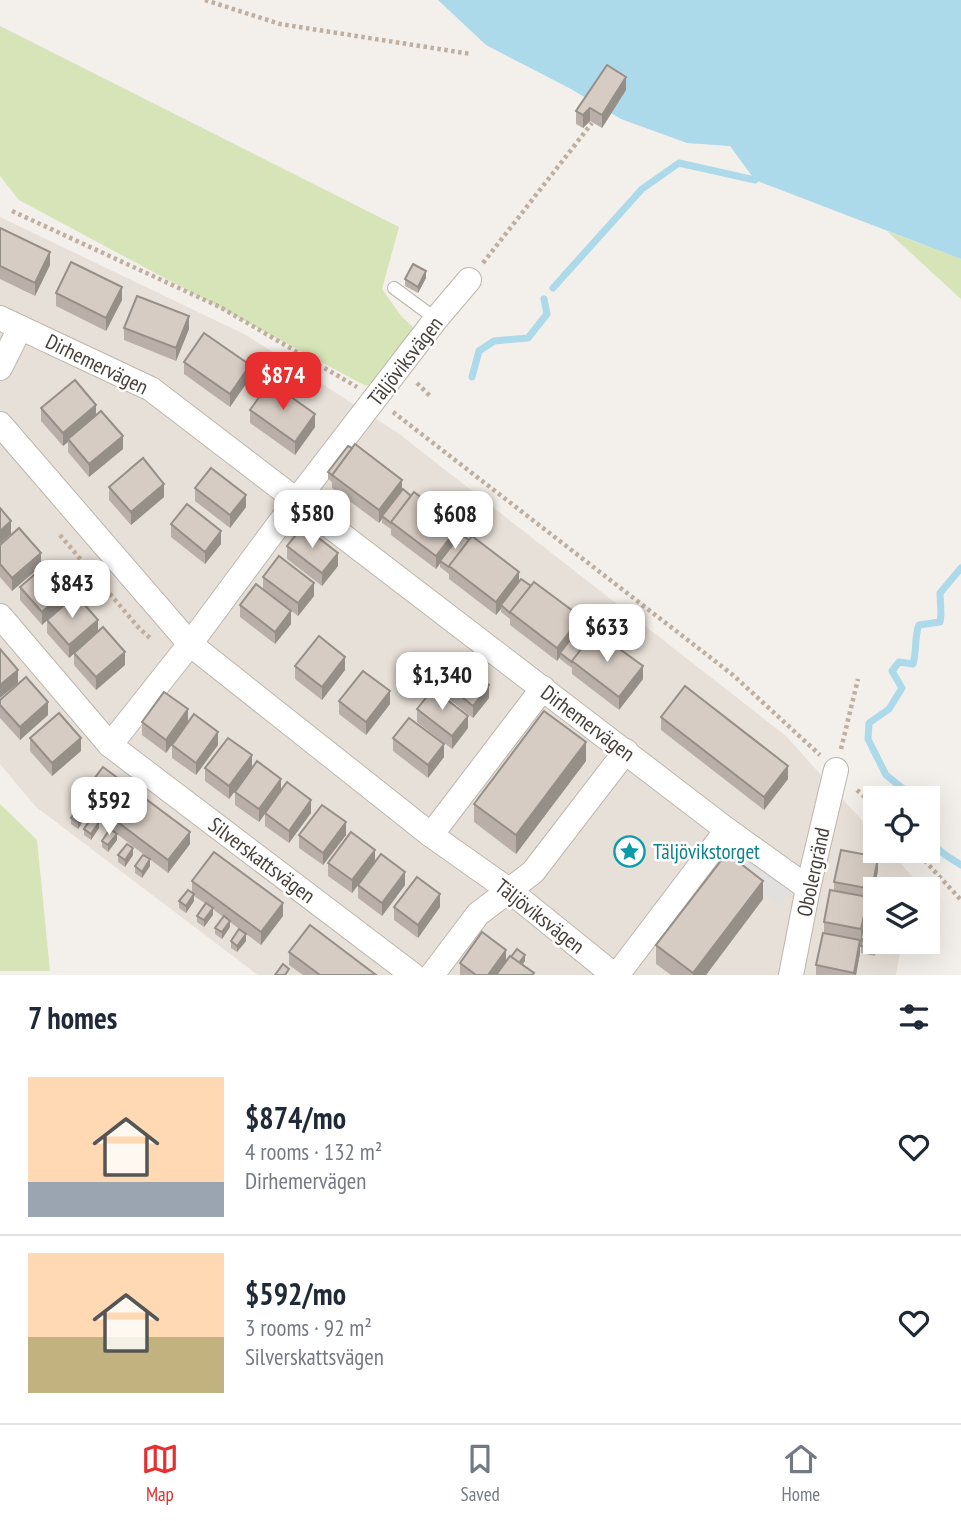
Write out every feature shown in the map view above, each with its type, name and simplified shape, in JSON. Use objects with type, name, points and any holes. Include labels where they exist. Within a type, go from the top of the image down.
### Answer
[{"type":"street","name":"Täljöviksvägen","points":[[190,644],[296,500],[469,280]]},
{"type":"street","points":[[0,368],[10,323]]},
{"type":"street","name":"Dirhemervägen","points":[[10,323],[151,389],[727,830],[808,888]]},
{"type":"street","name":"Täljöviksvägen","points":[[0,424],[190,644],[431,835],[510,891],[615,975]]},
{"type":"street","name":"Silverskattsvägen","points":[[0,616],[110,745],[413,975]]},
{"type":"street","points":[[110,745],[190,644]]},
{"type":"street","points":[[431,835],[543,688]]},
{"type":"street","points":[[432,975],[478,914],[533,872],[626,751]]},
{"type":"street","name":"Obolergränd","points":[[791,975],[836,770]]},
{"type":"street","points":[[615,975],[727,830]]},
{"type":"lane","points":[[394,288],[436,319]]},
{"type":"path","points":[[205,0],[280,24],[471,54]]},
{"type":"path","points":[[469,280],[592,123]]},
{"type":"path","points":[[12,211],[220,307],[376,398],[733,675],[863,796]]},
{"type":"path","points":[[836,770],[858,679]]},
{"type":"path","points":[[927,863],[961,900]]},
{"type":"shaded area","points":[[0,217],[248,336],[398,433],[786,736],[863,822],[863,863],[900,863],[913,877],[863,877],[863,954],[900,954],[896,975],[258,975],[36,807],[0,764]]},
{"type":"shaded area","points":[[744,855],[791,891],[780,906],[732,870]]},
{"type":"green space","points":[[0,26],[399,227],[382,289],[402,317],[413,327],[403,351],[373,386],[364,385],[19,200],[0,176]]},
{"type":"green space","points":[[887,231],[961,259],[961,299]]},
{"type":"green space","points":[[0,804],[37,840],[50,971],[0,971]]},
{"type":"water","points":[[438,0],[961,0],[961,259],[755,180],[730,146],[687,143],[621,119],[571,89],[486,45]]},
{"type":"building","points":[[607,65],[626,77],[602,115],[590,108],[583,115],[576,111]]},
{"type":"building","points":[[0,228],[50,252],[35,283],[0,266]]},
{"type":"building","points":[[71,262],[122,287],[106,318],[56,293]]},
{"type":"building","points":[[413,264],[426,271],[418,287],[405,279]]},
{"type":"building","points":[[137,296],[189,316],[176,348],[124,328]]},
{"type":"building","points":[[204,333],[250,365],[230,394],[184,362]]},
{"type":"building","points":[[75,380],[96,405],[63,433],[41,408]]},
{"type":"building","points":[[270,382],[315,414],[295,442],[250,410]]},
{"type":"building","points":[[101,411],[123,436],[89,464],[68,439]]},
{"type":"building","points":[[355,444],[402,480],[379,510],[332,475]]},
{"type":"building","points":[[348,446],[352,448],[332,475],[328,472]]},
{"type":"building","points":[[143,458],[164,484],[131,512],[109,487]]},
{"type":"building","points":[[211,468],[246,495],[230,515],[195,488]]},
{"type":"building","points":[[403,489],[411,496],[391,523],[382,516]]},
{"type":"building","points":[[414,492],[459,526],[436,556],[391,522]]},
{"type":"building","points":[[187,504],[221,531],[205,552],[171,524]]},
{"type":"building","points":[[0,508],[11,521],[0,531]]},
{"type":"building","points":[[303,526],[338,553],[322,573],[287,546]]},
{"type":"building","points":[[19,528],[41,553],[12,578],[0,564],[0,545]]},
{"type":"building","points":[[461,534],[469,540],[449,567],[440,561]]},
{"type":"building","points":[[472,536],[519,572],[496,602],[449,566]]},
{"type":"building","points":[[279,556],[314,583],[298,603],[263,577]]},
{"type":"building","points":[[49,562],[70,587],[42,612],[20,587]]},
{"type":"building","points":[[521,579],[531,586],[510,613],[501,605]]},
{"type":"building","points":[[534,582],[581,617],[557,648],[510,612]]},
{"type":"building","points":[[256,584],[291,611],[275,632],[240,605]]},
{"type":"building","points":[[76,595],[98,620],[69,645],[47,620]]},
{"type":"building","points":[[581,626],[592,635],[572,662],[560,653]]},
{"type":"building","points":[[103,627],[125,652],[96,677],[74,653]]},
{"type":"building","points":[[595,631],[643,666],[619,697],[572,661]]},
{"type":"building","points":[[319,636],[345,657],[322,687],[295,666]]},
{"type":"building","points":[[0,649],[18,670],[0,685]]},
{"type":"building","points":[[455,658],[489,685],[473,706],[439,678]]},
{"type":"building","points":[[363,671],[390,691],[366,722],[339,701]]},
{"type":"building","points":[[26,677],[48,702],[20,727],[0,705],[0,700]]},
{"type":"building","points":[[685,686],[788,766],[764,797],[661,717]]},
{"type":"building","points":[[433,689],[468,716],[452,736],[417,709]]},
{"type":"building","points":[[164,692],[188,709],[166,740],[142,722]]},
{"type":"building","points":[[544,711],[586,742],[516,835],[474,804]]},
{"type":"building","points":[[59,713],[81,738],[52,763],[30,738]]},
{"type":"building","points":[[194,714],[218,732],[196,763],[172,745]]},
{"type":"building","points":[[409,718],[444,744],[428,765],[393,738]]},
{"type":"building","points":[[228,738],[252,755],[229,786],[205,768]]},
{"type":"building","points":[[257,761],[281,779],[259,809],[235,792]]},
{"type":"building","points":[[103,767],[190,832],[168,860],[82,795]]},
{"type":"building","points":[[287,782],[311,800],[289,831],[265,813]]},
{"type":"building","points":[[322,805],[346,822],[323,853],[299,835]]},
{"type":"building","points":[[79,806],[86,811],[78,822],[71,818]]},
{"type":"building","points":[[92,817],[99,822],[91,834],[84,829]]},
{"type":"building","points":[[110,829],[117,834],[108,845],[102,841]]},
{"type":"building","points":[[351,832],[375,850],[352,880],[328,863]]},
{"type":"building","points":[[127,844],[133,848],[125,860],[118,855]]},
{"type":"building","points":[[841,850],[863,854],[863,863],[877,863],[874,877],[863,877],[863,887],[834,882]]},
{"type":"building","points":[[214,852],[283,903],[261,932],[192,881]]},
{"type":"building","points":[[727,853],[763,881],[693,973],[656,945]]},
{"type":"building","points":[[381,854],[405,872],[382,903],[358,885]]},
{"type":"building","points":[[143,855],[150,859],[142,872],[135,866]]},
{"type":"building","points":[[417,877],[440,894],[418,925],[394,907]]},
{"type":"building","points":[[188,890],[194,894],[186,906],[179,901]]},
{"type":"building","points":[[830,890],[863,896],[861,929],[824,922]]},
{"type":"building","points":[[206,903],[213,908],[204,920],[197,916]]},
{"type":"building","points":[[224,916],[230,921],[222,932],[215,928]]},
{"type":"building","points":[[310,925],[376,975],[320,975],[289,952]]},
{"type":"building","points":[[239,929],[246,934],[237,946],[231,941]]},
{"type":"building","points":[[482,932],[506,950],[488,975],[476,975],[460,963]]},
{"type":"building","points":[[823,933],[860,940],[854,973],[816,965]]},
{"type":"building","points":[[517,949],[525,955],[519,963],[511,957]]},
{"type":"building","points":[[510,956],[534,973],[496,975]]},
{"type":"building","points":[[283,964],[289,969],[285,975],[275,975]]},
{"type":"waterway","points":[[553,288],[642,189],[679,163],[755,180]]},
{"type":"waterway","points":[[472,377],[479,351],[494,341],[528,338],[547,314],[544,299]]},
{"type":"waterway","points":[[900,786],[886,775],[868,739],[869,723],[889,709],[902,688],[892,671],[899,662],[913,664],[919,625],[940,622],[940,593],[961,568]]},
{"type":"waterway","points":[[940,851],[961,865]]},
{"type":"place","name":"Täljövikstorget","points":[[630,851]]}]
